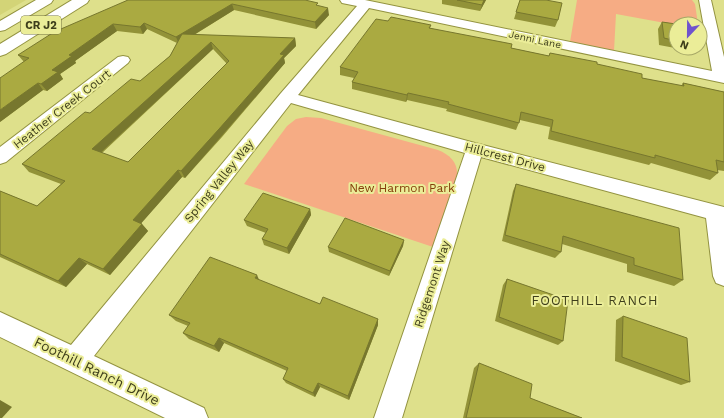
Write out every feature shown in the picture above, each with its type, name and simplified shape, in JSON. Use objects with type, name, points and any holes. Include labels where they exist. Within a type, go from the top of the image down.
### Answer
[{"type":"main road","name":"CR J2","points":[[0,27],[46,0]]},
{"type":"main road","name":"CR J2","points":[[0,51],[82,0]]},
{"type":"street","name":"Jenni Lane","points":[[346,0],[444,19],[722,78]]},
{"type":"street","points":[[705,0],[722,78]]},
{"type":"street","name":"Spring Valley Way","points":[[75,360],[287,97],[366,4]]},
{"type":"street","name":"Heather Creek Court","points":[[0,157],[123,60]]},
{"type":"street","name":"Hillcrest Drive","points":[[287,97],[720,214]]},
{"type":"street","name":"Ridgemont Way","points":[[388,418],[475,149]]},
{"type":"street","points":[[720,214],[724,276]]},
{"type":"street","name":"Foothill Ranch Drive","points":[[0,324],[194,418]]},
{"type":"shaded area","points":[[0,0],[26,0],[0,15]]},
{"type":"green space","points":[[577,0],[692,0],[695,4],[697,16],[668,16],[668,24],[616,14],[614,51],[570,42]]},
{"type":"green space","name":"New Harmon Park","points":[[306,117],[321,118],[438,150],[450,157],[455,163],[457,176],[433,247],[244,184],[287,126],[296,119]]},
{"type":"building","points":[[128,0],[305,0],[318,3],[316,5],[328,8],[315,22],[232,4],[176,37],[144,23],[140,27],[113,24],[69,55],[72,56],[52,70],[58,72],[41,84],[38,83],[0,110],[0,78],[29,58],[18,55],[54,32]]},
{"type":"building","points":[[457,0],[484,0],[482,5]]},
{"type":"building","points":[[520,0],[546,0],[562,3],[558,20],[516,12]]},
{"type":"building","points":[[391,17],[431,25],[429,28],[512,44],[511,48],[549,56],[550,53],[597,62],[597,64],[642,74],[642,78],[684,86],[683,83],[724,92],[724,162],[716,160],[718,173],[655,155],[655,158],[551,131],[553,120],[521,112],[519,123],[448,104],[449,102],[408,93],[407,95],[352,82],[358,72],[340,67],[376,19],[388,21]]},
{"type":"building","points":[[662,22],[668,23],[668,39],[664,38]]},
{"type":"building","points":[[182,34],[295,38],[280,54],[284,55],[219,129],[181,171],[178,170],[133,220],[142,224],[103,269],[79,258],[58,281],[0,254],[0,191],[37,206],[65,181],[22,164],[85,112],[90,113],[131,79],[140,81],[170,56]],"holes":[[[211,42],[229,61],[128,162],[92,149]]]},
{"type":"building","points":[[516,184],[679,228],[683,280],[634,265],[634,258],[563,236],[561,252],[505,235]]},
{"type":"building","points":[[263,193],[310,209],[287,248],[262,239],[268,229],[244,220]]},
{"type":"building","points":[[345,218],[404,240],[390,271],[328,247]]},
{"type":"building","points":[[210,257],[257,275],[255,278],[320,304],[323,297],[378,319],[348,396],[318,383],[313,393],[283,379],[288,368],[219,338],[214,346],[183,333],[190,323],[169,315]]},
{"type":"building","points":[[507,279],[568,300],[563,341],[499,317]]},
{"type":"building","points":[[623,316],[687,338],[690,382],[622,357]]},
{"type":"building","points":[[479,363],[532,384],[530,398],[582,418],[466,418]]},
{"type":"district","name":"FOOTHILL RANCH","points":[[595,300]]}]
